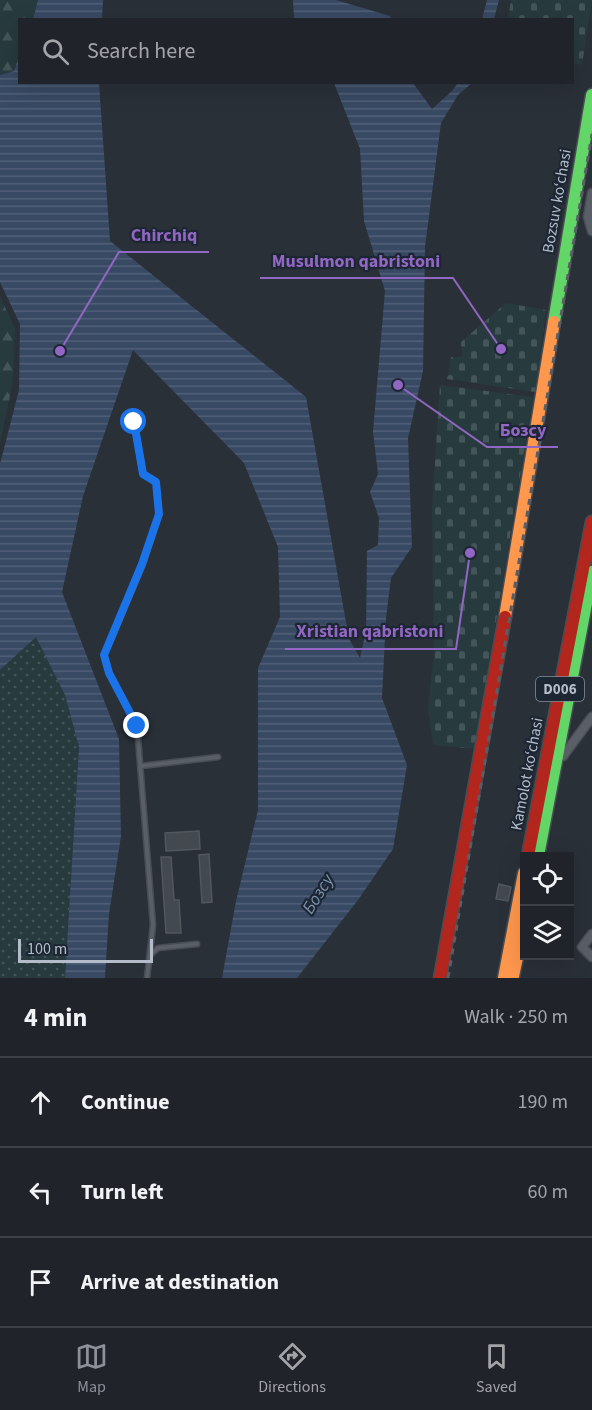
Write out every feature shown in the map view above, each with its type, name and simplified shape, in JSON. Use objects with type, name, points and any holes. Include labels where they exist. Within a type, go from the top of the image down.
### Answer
[{"type":"street","name":"Bozsuv ko‘chasi","points":[[440,978],[500,645],[592,95]]},
{"type":"street","points":[[592,193],[588,217],[592,231]]},
{"type":"street","name":"Kamolot ko‘chasi","points":[[529,852],[592,522]]},
{"type":"street","name":"D006","points":[[539,852],[592,572]]},
{"type":"street","points":[[557,757],[563,756],[592,717]]},
{"type":"street","points":[[504,978],[520,898]]},
{"type":"street","points":[[592,934],[582,947],[592,957]]},
{"type":"street","points":[[513,978],[520,947]]},
{"type":"lane","points":[[134,422],[143,474],[156,482],[159,514],[142,564],[104,655],[109,673],[137,726],[153,925],[147,978]]},
{"type":"lane","points":[[141,766],[218,758]]},
{"type":"lane","points":[[151,938],[164,947]]},
{"type":"lane","points":[[149,961],[152,951],[164,947],[197,944]]},
{"type":"green space","points":[[0,0],[38,0],[33,18],[18,18],[18,60],[14,71],[0,75]]},
{"type":"green space","points":[[511,0],[592,0],[582,65],[574,63],[574,18],[508,18]]},
{"type":"green space","points":[[0,296],[15,329],[13,381],[0,444]]},
{"type":"green space","points":[[506,303],[546,310],[535,392],[447,379],[451,357],[462,357],[461,342]]},
{"type":"green space","points":[[440,385],[533,397],[475,749],[433,745],[428,707],[434,652],[432,507]]},
{"type":"green space","points":[[36,636],[65,695],[79,747],[65,978],[0,978],[0,670]]},
{"type":"water","points":[[38,0],[103,0],[102,18],[33,18]]},
{"type":"water","points":[[293,0],[336,0],[391,18],[294,18]]},
{"type":"water","points":[[487,0],[499,0],[494,18],[482,18]]},
{"type":"water","points":[[18,60],[18,84],[99,84],[110,241],[306,397],[349,639],[360,658],[366,631],[367,551],[378,545],[379,518],[370,492],[378,474],[373,432],[385,291],[364,221],[360,149],[334,84],[414,84],[432,109],[457,84],[471,84],[458,95],[441,123],[425,247],[423,371],[408,438],[412,547],[391,578],[386,618],[382,698],[407,765],[393,849],[358,900],[297,978],[222,978],[236,901],[258,810],[258,668],[280,617],[278,547],[244,463],[133,350],[83,496],[62,592],[119,739],[121,836],[109,914],[105,978],[65,978],[79,747],[65,695],[36,637],[0,670],[0,464],[19,390],[20,324],[0,282],[0,75],[14,71]]},
{"type":"building","points":[[199,831],[200,849],[166,851],[165,833]]},
{"type":"building","points":[[209,854],[212,902],[202,903],[199,855]]},
{"type":"building","points":[[161,857],[171,857],[174,900],[179,900],[181,933],[166,933]]},
{"type":"building","points":[[499,884],[511,887],[508,901],[496,899]]},
{"type":"railway","points":[[448,978],[592,134]]},
{"type":"traffic: fast","points":[[554,322],[592,95]]},
{"type":"traffic: fast","points":[[539,852],[592,572]]},
{"type":"traffic: slow","points":[[505,617],[554,322]]},
{"type":"traffic: slow","points":[[504,978],[520,894]]},
{"type":"traffic: slow","points":[[513,976],[520,944]]},
{"type":"traffic: jam","points":[[529,852],[592,522]]},
{"type":"traffic: jam","points":[[440,978],[505,617]]},
{"type":"place","name":"Musulmon qabristoni","points":[[501,349]]},
{"type":"place","name":"Chirchiq","points":[[60,351]]},
{"type":"place","name":"Бозсу","points":[[398,385]]},
{"type":"place","name":"Xristian qabristoni","points":[[470,553]]},
{"type":"route","points":[[134,422],[143,474],[156,482],[159,514],[142,564],[104,655],[109,673],[137,726]]}]
